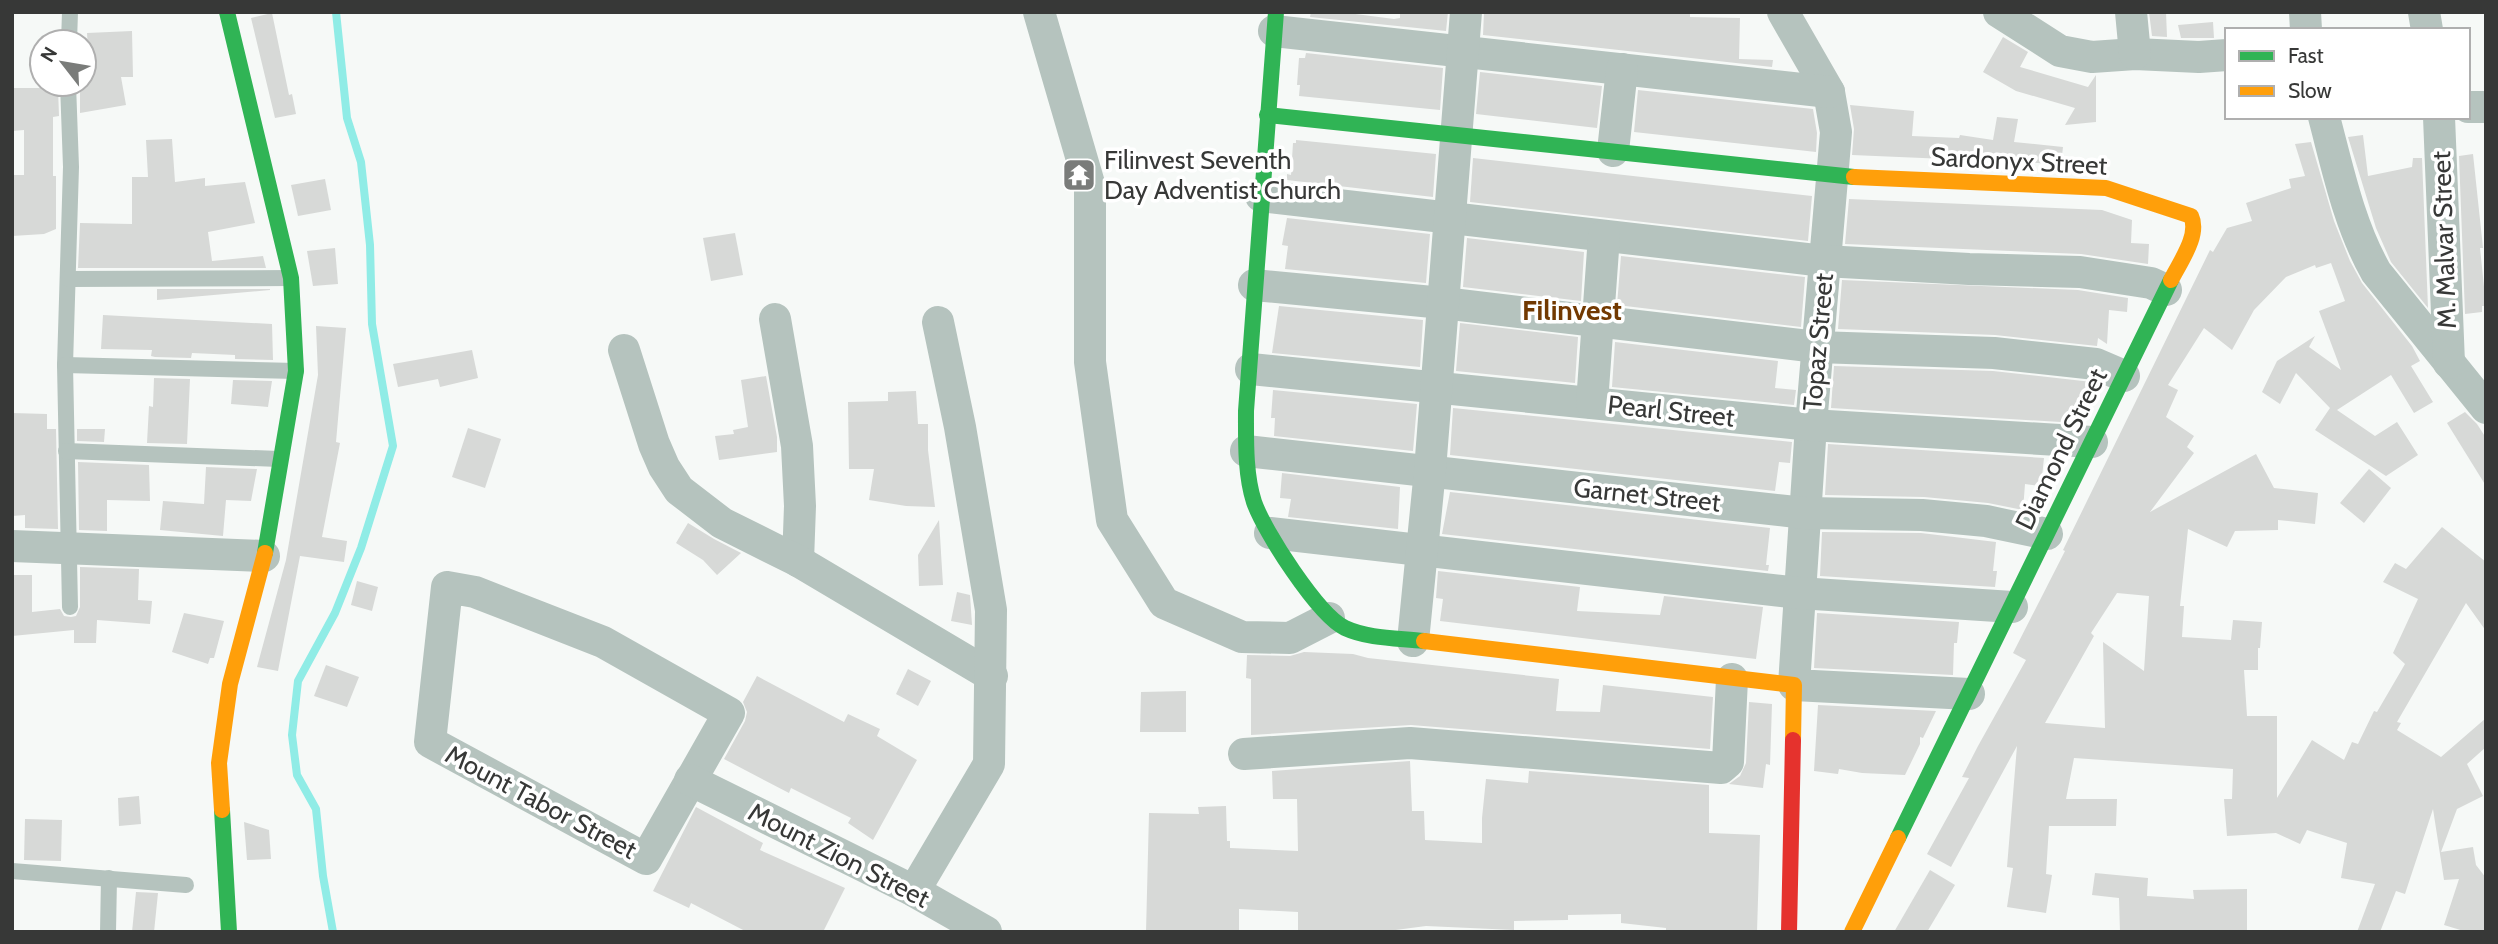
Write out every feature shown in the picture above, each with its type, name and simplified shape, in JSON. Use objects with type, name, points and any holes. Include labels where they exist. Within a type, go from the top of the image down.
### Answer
[{"type":"street","points":[[227,12],[291,278],[296,371],[264,556],[230,684],[219,763],[229,932]]},
{"type":"street","points":[[1039,12],[1090,187],[1090,362],[1112,520],[1164,603],[1242,637],[1290,638],[1329,618]]},
{"type":"street","points":[[1413,641],[1437,388],[1466,12]]},
{"type":"street","name":"Topaz Street","points":[[1783,12],[1829,92],[1836,132],[1798,593],[1794,685]]},
{"type":"street","points":[[1999,12],[2060,51],[2092,57],[2135,54],[2199,57],[2225,55]]},
{"type":"street","points":[[2131,12],[2135,54]]},
{"type":"street","points":[[1829,92],[1463,52],[1275,22],[1246,411],[1245,451],[1254,502],[1291,567],[1329,618],[1361,634],[1732,679],[1969,694]]},
{"type":"street","points":[[1614,151],[1622,69]]},
{"type":"street","name":"Sardonyx Street","points":[[1267,115],[1832,176],[2106,188],[2191,216],[2195,224]]},
{"type":"street","points":[[2325,119],[2354,227],[2376,272],[2486,408]]},
{"type":"street","name":"M. Malvar Street","points":[[2439,119],[2449,363]]},
{"type":"street","points":[[1261,196],[1824,261],[2080,272],[2151,283],[2166,290]]},
{"type":"street","name":"Diamond Street","points":[[1852,932],[2192,237],[2195,224]]},
{"type":"street","points":[[1592,403],[1604,236]]},
{"type":"street","points":[[1254,285],[1443,303],[1817,347],[1994,353],[2096,363],[2124,376]]},
{"type":"street","points":[[775,319],[797,446],[800,506],[798,561]]},
{"type":"street","points":[[914,891],[989,764],[991,610],[939,322]]},
{"type":"street","points":[[624,350],[654,444],[664,467],[679,490],[722,523],[798,561],[992,676]]},
{"type":"street","name":"Pearl Street","points":[[1251,369],[1811,425],[2092,442]]},
{"type":"street","name":"Garnet Street","points":[[1245,451],[1805,513],[1922,515],[1986,521],[2047,534]]},
{"type":"street","points":[[1270,533],[1798,593],[2012,607]]},
{"type":"street","points":[[12,546],[264,556]]},
{"type":"street","name":"Mount Tabor Street","points":[[447,587],[475,592],[603,642],[729,713],[690,780],[646,859],[430,742],[447,587]]},
{"type":"street","points":[[1244,754],[1410,743],[1721,768],[1728,762],[1732,679]]},
{"type":"street","points":[[1789,932],[1794,685]]},
{"type":"street","name":"Mount Zion Street","points":[[690,780],[914,891],[986,932]]},
{"type":"lane","points":[[69,98],[71,167],[65,365],[70,607]]},
{"type":"lane","points":[[68,279],[291,278]]},
{"type":"lane","points":[[65,365],[296,371]]},
{"type":"lane","points":[[66,451],[279,458]]},
{"type":"lane","points":[[12,871],[186,885]]},
{"type":"lane","points":[[108,932],[109,878]]},
{"type":"building","points":[[1311,12],[1340,12],[1394,19],[1400,18],[1400,12],[1448,12],[1446,31],[1310,17]]},
{"type":"building","points":[[1484,12],[1690,12],[1690,17],[1740,18],[1739,59],[1773,60],[1772,67],[1483,35]]},
{"type":"building","points":[[2149,12],[2166,12],[2167,37],[2152,36]]},
{"type":"building","points":[[272,13],[289,95],[292,94],[296,114],[275,118],[251,18]]},
{"type":"building","points":[[2213,22],[2214,38],[2181,38],[2178,25]]},
{"type":"building","points":[[132,31],[133,77],[121,77],[126,105],[80,113],[80,98],[98,98],[98,33]]},
{"type":"building","points":[[2003,37],[2028,52],[2020,67],[2088,87],[2096,75],[2096,122],[2065,125],[2075,108],[2016,91],[1983,72]]},
{"type":"building","points":[[1306,53],[1443,68],[1440,110],[1299,96],[1299,58],[1305,58]]},
{"type":"building","points":[[1480,72],[1602,86],[1597,128],[1476,114]]},
{"type":"building","points":[[12,88],[28,88],[28,98],[58,98],[59,116],[53,117],[56,229],[44,234],[12,236],[12,175],[24,175],[24,130],[12,131]]},
{"type":"building","points":[[1638,90],[1813,109],[1817,133],[1816,152],[1634,132]]},
{"type":"building","points":[[1850,105],[1914,111],[1912,136],[1959,138],[1960,135],[1993,140],[1997,117],[2018,119],[2014,142],[2063,147],[2061,164],[1852,155],[1854,129]]},
{"type":"building","points":[[2363,135],[2368,176],[2412,167],[2413,158],[2422,158],[2428,308],[2391,262],[2376,228],[2348,137]]},
{"type":"building","points":[[172,139],[175,182],[205,178],[205,186],[245,182],[255,223],[208,232],[212,261],[263,256],[266,268],[78,268],[80,223],[132,224],[132,177],[148,177],[146,140]]},
{"type":"building","points":[[1296,140],[1436,154],[1433,197],[1287,180],[1287,174],[1291,175],[1293,143],[1296,143]]},
{"type":"building","points":[[2311,142],[2334,221],[2350,261],[2362,283],[2412,346],[2420,361],[2411,366],[2433,402],[2414,413],[2391,375],[2337,410],[2375,436],[2397,422],[2418,455],[2386,476],[2315,430],[2330,408],[2296,373],[2280,404],[2262,392],[2277,361],[2315,336],[2309,347],[2341,370],[2319,311],[2345,301],[2331,263],[2316,268],[2315,265],[2286,277],[2254,310],[2232,350],[2204,328],[2168,385],[2178,390],[2166,417],[2194,436],[2187,447],[2194,453],[2150,512],[2256,454],[2274,488],[2318,493],[2315,524],[2278,520],[2278,530],[2235,531],[2227,547],[2188,529],[2180,606],[2184,606],[2182,637],[2231,640],[2233,620],[2262,622],[2258,670],[2244,670],[2247,716],[2277,716],[2277,798],[2312,740],[2344,760],[2352,742],[2358,744],[2374,711],[2377,712],[2405,664],[2393,653],[2418,599],[2383,582],[2395,563],[2406,569],[2442,527],[2486,562],[2486,631],[2466,603],[2397,722],[2401,723],[2397,730],[2441,757],[2486,718],[2486,747],[2467,764],[2483,796],[2457,809],[2441,852],[2473,847],[2476,865],[2486,878],[2486,932],[2467,932],[2444,925],[2459,879],[2444,880],[2433,809],[2405,894],[2396,891],[2380,932],[2357,932],[2375,884],[2341,878],[2347,843],[2307,830],[2300,844],[2276,833],[2227,836],[2224,799],[2232,799],[2233,769],[2074,758],[2066,799],[2117,799],[2116,826],[2049,826],[2046,874],[2052,875],[2046,913],[2007,907],[2013,868],[2007,867],[2017,746],[1951,867],[1927,854],[1969,778],[1962,777],[2026,660],[2013,653],[2210,250],[2213,252],[2227,228],[2252,221],[2246,203],[2291,188],[2289,179],[2305,176],[2295,144]],"holes":[[[2117,593],[2149,596],[2144,671],[2103,642],[2105,728],[2045,723],[2094,636],[2091,633]]]},
{"type":"building","points":[[2473,154],[2486,306],[2482,306],[2482,312],[2465,314],[2459,156]]},
{"type":"building","points":[[1473,158],[1812,196],[1808,241],[1470,202]]},
{"type":"building","points":[[325,179],[331,210],[298,216],[291,185]]},
{"type":"building","points":[[1849,199],[2102,210],[2132,220],[2131,243],[2149,244],[2148,264],[2081,254],[1845,244]]},
{"type":"building","points":[[1287,218],[1430,234],[1426,283],[1285,269],[1288,246],[1282,245]]},
{"type":"building","points":[[735,233],[743,275],[711,281],[703,238]]},
{"type":"building","points":[[1467,238],[1584,252],[1581,301],[1463,287]]},
{"type":"building","points":[[335,248],[338,284],[313,286],[307,251]]},
{"type":"building","points":[[1621,256],[1805,277],[1801,327],[1617,305]]},
{"type":"building","points":[[1842,280],[2078,290],[2128,298],[2127,312],[2109,310],[2107,344],[2098,338],[2097,346],[1995,335],[1838,329]]},
{"type":"building","points":[[157,289],[270,289],[270,290],[157,300]]},
{"type":"building","points":[[1279,306],[1423,320],[1420,367],[1272,353]]},
{"type":"building","points":[[103,315],[272,324],[273,360],[235,359],[235,355],[192,353],[191,358],[155,357],[151,356],[152,350],[101,349]]},
{"type":"building","points":[[1460,323],[1578,337],[1575,383],[1456,371]]},
{"type":"building","points":[[316,326],[346,328],[336,442],[340,443],[322,537],[347,541],[344,562],[300,556],[278,671],[257,667],[286,560],[318,375]]},
{"type":"building","points":[[1615,342],[1778,361],[1775,388],[1796,390],[1794,405],[1612,387]]},
{"type":"building","points":[[472,350],[478,378],[440,387],[438,379],[398,387],[393,364]]},
{"type":"building","points":[[1834,366],[1993,371],[2092,382],[2090,395],[2077,423],[1831,408]]},
{"type":"building","points":[[766,376],[777,437],[777,452],[719,460],[715,436],[734,434],[733,430],[748,427],[741,380]]},
{"type":"building","points":[[154,378],[190,379],[187,444],[147,443],[149,406],[153,407]]},
{"type":"building","points":[[233,380],[272,381],[268,407],[231,404]]},
{"type":"building","points":[[1273,390],[1417,404],[1413,451],[1274,436],[1275,418],[1271,418]]},
{"type":"building","points":[[916,391],[918,424],[928,424],[928,450],[935,507],[869,500],[874,469],[849,469],[848,402],[888,401],[888,392]]},
{"type":"building","points":[[1453,408],[1792,442],[1790,463],[1779,462],[1775,491],[1450,455]]},
{"type":"building","points":[[2465,412],[2486,438],[2486,486],[2447,423]]},
{"type":"building","points":[[12,413],[47,414],[47,429],[56,429],[58,529],[25,528],[25,515],[12,516]]},
{"type":"building","points":[[468,428],[501,439],[485,488],[452,477]]},
{"type":"building","points":[[77,429],[105,429],[104,442],[77,441]]},
{"type":"building","points":[[1828,444],[2044,458],[2041,486],[2025,484],[2023,510],[1988,503],[1924,497],[1825,495]]},
{"type":"building","points":[[78,462],[149,465],[150,501],[107,500],[107,531],[79,530]]},
{"type":"building","points":[[206,467],[257,469],[251,501],[226,500],[223,536],[160,530],[163,501],[204,504]]},
{"type":"building","points":[[2369,469],[2391,488],[2364,523],[2340,503]]},
{"type":"building","points":[[1282,473],[1400,487],[1398,529],[1288,517],[1291,499],[1280,498]]},
{"type":"building","points":[[1450,492],[1770,528],[1766,565],[1769,565],[1768,571],[1442,534]]},
{"type":"building","points":[[939,520],[943,585],[919,586],[918,555]]},
{"type":"building","points":[[688,523],[741,553],[717,575],[703,560],[676,543]]},
{"type":"building","points":[[1822,532],[1921,533],[1996,542],[1993,571],[1997,571],[1995,587],[1820,576]]},
{"type":"building","points":[[80,567],[139,569],[138,600],[152,601],[150,624],[97,620],[96,643],[74,643],[74,630],[12,636],[12,575],[32,575],[32,612],[60,609],[64,616],[71,617],[76,616],[80,607]]},
{"type":"building","points":[[1438,571],[1580,587],[1577,611],[1660,615],[1664,596],[1763,607],[1756,659],[1440,621],[1443,599],[1436,598]]},
{"type":"building","points":[[357,581],[378,587],[372,611],[351,605]]},
{"type":"building","points":[[957,592],[970,595],[972,625],[951,621]]},
{"type":"building","points":[[184,613],[224,621],[214,658],[210,658],[208,664],[172,652]]},
{"type":"building","points":[[1817,613],[1959,622],[1957,643],[1954,643],[1953,675],[1814,668]]},
{"type":"building","points":[[1304,652],[1353,654],[1368,658],[1559,679],[1556,711],[1600,712],[1603,685],[1713,697],[1710,749],[1411,725],[1251,735],[1251,679],[1246,678],[1247,655],[1290,656]]},
{"type":"building","points":[[326,665],[359,677],[347,707],[314,696]]},
{"type":"building","points":[[908,669],[931,681],[918,706],[896,694]]},
{"type":"building","points":[[757,676],[844,722],[848,714],[880,729],[877,736],[917,760],[873,840],[848,823],[851,818],[791,788],[789,793],[724,759],[745,721],[747,712],[743,702]]},
{"type":"building","points":[[1186,691],[1186,732],[1140,732],[1141,692]]},
{"type":"building","points":[[1749,702],[1772,704],[1770,765],[1766,764],[1763,788],[1729,784],[1740,776],[1746,763]]},
{"type":"building","points":[[1818,705],[1936,711],[1923,738],[1920,737],[1920,744],[1905,775],[1839,769],[1838,774],[1814,771]]},
{"type":"building","points":[[1410,761],[1412,811],[1424,811],[1425,840],[1482,843],[1486,779],[1528,783],[1529,771],[1709,785],[1709,833],[1760,835],[1757,932],[1666,932],[1666,928],[1621,923],[1621,914],[1568,915],[1568,920],[1514,921],[1514,930],[1426,926],[1388,931],[1298,932],[1298,912],[1239,909],[1239,932],[1146,932],[1149,813],[1199,814],[1198,807],[1226,806],[1227,841],[1230,841],[1230,848],[1298,851],[1297,799],[1273,799],[1272,771]]},
{"type":"building","points":[[139,796],[141,824],[119,826],[118,798]]},
{"type":"building","points":[[696,807],[763,843],[760,850],[845,888],[823,932],[747,932],[691,903],[689,908],[653,891]]},
{"type":"building","points":[[25,819],[62,820],[61,861],[24,860]]},
{"type":"building","points":[[244,822],[269,830],[271,859],[247,860]]},
{"type":"building","points":[[1930,870],[1955,885],[1927,932],[1894,932]]},
{"type":"building","points":[[2095,873],[2148,878],[2147,896],[2194,899],[2193,890],[2247,889],[2247,932],[2120,932],[2119,898],[2092,895]]},
{"type":"building","points":[[136,892],[158,893],[154,932],[132,932]]},
{"type":"waterway","points":[[333,932],[323,876],[316,809],[297,775],[292,735],[298,681],[335,613],[361,548],[393,446],[372,324],[370,245],[361,162],[347,118],[336,12]]},
{"type":"traffic: fast","points":[[227,12],[291,278],[296,371],[265,553]]},
{"type":"traffic: fast","points":[[1276,12],[1246,411],[1251,491],[1260,515],[1280,551],[1307,590],[1334,620],[1345,628],[1364,634],[1424,641]]},
{"type":"traffic: fast","points":[[1267,115],[1854,177]]},
{"type":"traffic: fast","points":[[1898,838],[2171,280]]},
{"type":"traffic: fast","points":[[222,810],[229,932]]},
{"type":"traffic: slow","points":[[1854,177],[2106,188],[2191,216],[2191,240],[2171,280]]},
{"type":"traffic: slow","points":[[222,810],[219,763],[230,684],[265,553]]},
{"type":"traffic: slow","points":[[1424,641],[1794,685],[1793,740]]},
{"type":"traffic: slow","points":[[1852,932],[1898,838]]},
{"type":"traffic: jam","points":[[1789,932],[1793,740]]},
{"type":"place","name":"Filinvest Seventh Day Adventist Church","points":[[1079,175]]},
{"type":"district","name":"Filinvest","points":[[1572,310]]}]
